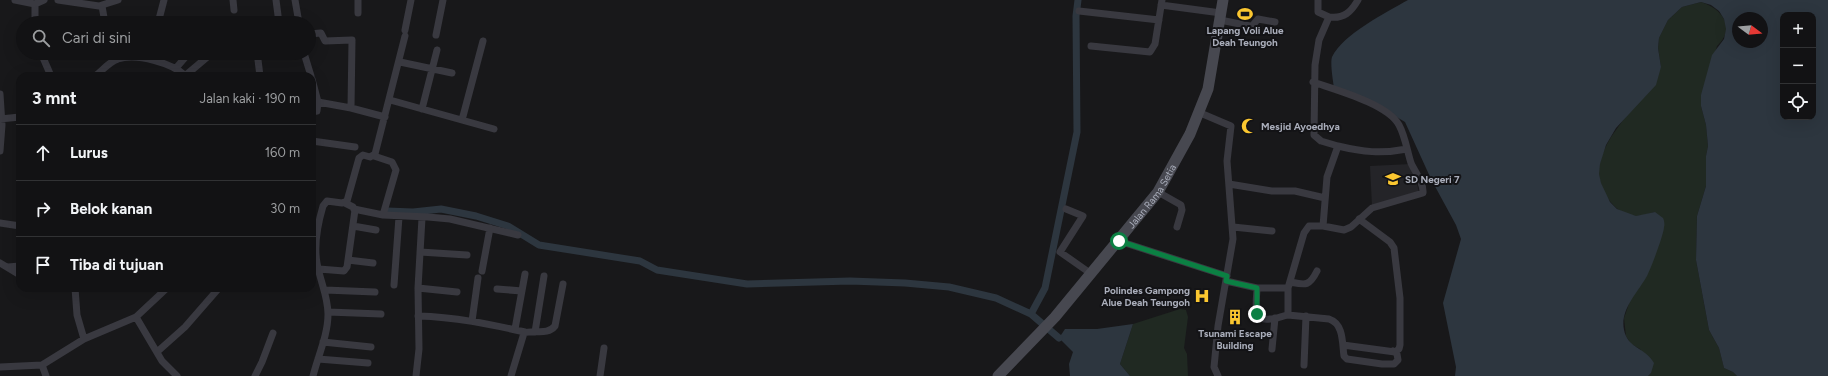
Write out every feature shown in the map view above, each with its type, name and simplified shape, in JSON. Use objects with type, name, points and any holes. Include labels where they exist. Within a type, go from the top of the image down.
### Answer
[{"type":"street","points":[[15,0],[35,4],[44,0]]},
{"type":"street","points":[[58,0],[102,6],[115,0]]},
{"type":"street","points":[[160,16],[164,0]]},
{"type":"street","points":[[233,0],[234,10]]},
{"type":"street","points":[[276,0],[278,16]]},
{"type":"street","points":[[295,0],[298,16]]},
{"type":"street","points":[[358,0],[358,13]]},
{"type":"street","points":[[374,156],[400,62],[411,0]]},
{"type":"street","points":[[436,35],[443,0]]},
{"type":"street","name":"Jalan Rama Setia","points":[[1000,375],[1055,317],[1158,192],[1190,134],[1208,89],[1223,0]]},
{"type":"street","points":[[1318,0],[1317,11],[1329,17],[1336,18],[1350,12],[1358,0]]},
{"type":"street","points":[[1091,46],[1150,52],[1155,44],[1162,3],[1221,16],[1250,26],[1258,19],[1275,22]]},
{"type":"street","points":[[35,4],[35,16]]},
{"type":"street","points":[[102,6],[104,16]]},
{"type":"street","points":[[1079,11],[1159,20]]},
{"type":"street","points":[[1329,17],[1319,40],[1313,82],[1314,134],[1316,138],[1338,146],[1361,151],[1378,153],[1407,149]]},
{"type":"street","points":[[316,33],[321,33],[325,41],[352,40],[351,108]]},
{"type":"street","points":[[462,120],[483,41]]},
{"type":"street","points":[[422,109],[437,50]]},
{"type":"street","points":[[44,60],[49,72]]},
{"type":"street","points":[[99,72],[113,60]]},
{"type":"street","points":[[158,60],[181,72]]},
{"type":"street","points":[[176,68],[183,60]]},
{"type":"street","points":[[191,72],[204,60]]},
{"type":"street","points":[[258,60],[260,72]]},
{"type":"street","points":[[306,60],[310,72]]},
{"type":"street","points":[[400,62],[452,73]]},
{"type":"street","points":[[1288,315],[1289,285],[1306,229],[1312,225],[1344,230],[1359,220],[1372,208],[1423,194],[1422,185],[1412,164],[1399,125],[1388,113],[1369,102],[1313,82]]},
{"type":"street","points":[[0,94],[0,151]]},
{"type":"street","points":[[316,94],[318,102],[318,110],[316,111]]},
{"type":"street","points":[[390,100],[494,129]]},
{"type":"street","points":[[318,102],[351,108],[385,117]]},
{"type":"street","points":[[1198,112],[1231,126],[1227,161],[1233,227],[1232,249],[1218,326],[1214,367],[1218,376]]},
{"type":"street","points":[[1,119],[16,117]]},
{"type":"street","points":[[316,141],[355,147]]},
{"type":"street","points":[[1323,226],[1324,198],[1327,177],[1338,146]]},
{"type":"street","points":[[345,203],[349,197],[359,158],[363,155],[374,156],[392,162],[396,170],[383,215]]},
{"type":"street","points":[[1229,184],[1272,191],[1295,191],[1324,198]]},
{"type":"street","points":[[1158,192],[1181,205],[1182,210],[1177,227]]},
{"type":"street","points":[[312,376],[328,325],[325,290],[316,254],[323,206],[326,201],[345,203],[354,209],[383,215],[450,219],[518,235]]},
{"type":"street","points":[[319,269],[344,271],[347,267],[354,209]]},
{"type":"street","points":[[1066,210],[1083,216],[1060,252],[1090,273]]},
{"type":"street","points":[[394,285],[400,217]]},
{"type":"street","points":[[416,376],[419,349],[418,288],[422,218]]},
{"type":"street","points":[[1359,220],[1390,242],[1394,248],[1400,306],[1400,345],[1398,349],[1393,352]]},
{"type":"street","points":[[0,223],[16,225]]},
{"type":"street","points":[[353,226],[376,230]]},
{"type":"street","points":[[1233,227],[1272,231]]},
{"type":"street","points":[[472,321],[490,228]]},
{"type":"street","points":[[1119,241],[1257,288],[1308,284],[1317,271]]},
{"type":"street","points":[[420,252],[467,256]]},
{"type":"street","points":[[348,260],[372,263]]},
{"type":"street","points":[[0,263],[16,272]]},
{"type":"street","points":[[8,267],[16,266]]},
{"type":"street","points":[[515,330],[525,274]]},
{"type":"street","points":[[535,332],[544,276]]},
{"type":"street","points":[[418,316],[445,317],[472,321],[525,332],[550,330],[555,326],[563,284]]},
{"type":"street","points":[[418,288],[457,292]]},
{"type":"street","points":[[1257,288],[1256,311],[1258,316],[1266,319],[1288,315],[1329,319],[1335,322],[1340,328],[1344,356],[1347,359],[1382,364],[1394,364],[1398,360],[1397,354],[1393,352],[1343,345]]},
{"type":"street","points":[[497,289],[522,291]]},
{"type":"street","points":[[325,290],[375,292]]},
{"type":"street","points":[[75,292],[77,315],[84,339]]},
{"type":"street","points":[[0,367],[42,365],[84,339],[136,317],[163,292]]},
{"type":"street","points":[[157,352],[185,327],[216,292]]},
{"type":"street","points":[[328,312],[381,314]]},
{"type":"street","points":[[1304,364],[1306,316]]},
{"type":"street","points":[[136,317],[157,352],[170,370],[177,376]]},
{"type":"street","points":[[1272,349],[1275,318]]},
{"type":"street","points":[[511,376],[522,337],[525,332]]},
{"type":"street","points":[[255,376],[273,333]]},
{"type":"street","points":[[323,342],[371,347]]},
{"type":"street","points":[[600,376],[604,348]]},
{"type":"street","points":[[318,358],[368,363]]},
{"type":"street","points":[[42,365],[46,376]]},
{"type":"shaded area","points":[[1408,0],[1828,0],[1828,376],[1737,376],[1733,372],[1724,368],[1719,348],[1709,330],[1696,260],[1697,216],[1706,186],[1706,156],[1708,146],[1706,125],[1701,106],[1701,95],[1712,55],[1724,39],[1726,29],[1724,19],[1719,11],[1711,5],[1701,2],[1682,7],[1668,20],[1659,38],[1658,48],[1661,67],[1656,85],[1616,128],[1606,145],[1600,164],[1599,174],[1601,183],[1610,202],[1617,209],[1636,216],[1655,212],[1663,218],[1664,221],[1662,236],[1647,276],[1629,304],[1624,319],[1626,336],[1632,344],[1647,354],[1654,363],[1651,373],[1648,376],[1455,376],[1456,367],[1443,303],[1461,239],[1456,225],[1431,179],[1405,122],[1368,100],[1334,88],[1332,57],[1338,48],[1355,32]]},
{"type":"shaded area","points":[[1701,2],[1709,5],[1721,14],[1726,26],[1726,33],[1717,46],[1701,106],[1706,125],[1708,146],[1706,156],[1706,186],[1697,216],[1696,260],[1709,330],[1719,348],[1724,368],[1733,372],[1737,376],[1648,376],[1651,373],[1640,349],[1631,344],[1626,336],[1624,318],[1631,298],[1647,275],[1655,212],[1637,216],[1623,213],[1611,203],[1603,189],[1600,182],[1599,170],[1604,150],[1611,137],[1661,67],[1658,48],[1659,38],[1668,20],[1682,7]]},
{"type":"shaded area","name":"SD Negeri 7","points":[[1411,164],[1420,195],[1372,206],[1370,166]]},
{"type":"shaded area","points":[[1180,309],[1186,310],[1188,317],[1184,348],[1187,354],[1188,376],[1130,376],[1120,364],[1133,324]]},
{"type":"shaded area","points":[[1133,324],[1120,364],[1130,376],[1070,376],[1069,364],[1073,352],[1059,338],[1065,329],[1097,329]]},
{"type":"waterway","points":[[1059,338],[1031,314],[1045,288],[1077,132],[1076,16],[1078,0]]},
{"type":"waterway","points":[[387,211],[413,212],[441,209],[476,216],[508,226],[539,245],[640,261],[657,270],[747,284],[850,281],[905,283],[949,287],[996,298],[1031,314]]},
{"type":"place","name":"Lapang Voli Alue Deah Teungoh","points":[[1245,14]]},
{"type":"place","name":"Mesjid Ayoedhya","points":[[1249,126]]},
{"type":"place","name":"SD Negeri 7","points":[[1393,179]]},
{"type":"place","name":"Polindes Gampong Alue Deah Teungoh","points":[[1202,296]]},
{"type":"place","name":"Tsunami Escape Building","points":[[1235,317]]},
{"type":"route","points":[[1119,241],[1227,276],[1226,281],[1257,288],[1257,314]]}]
